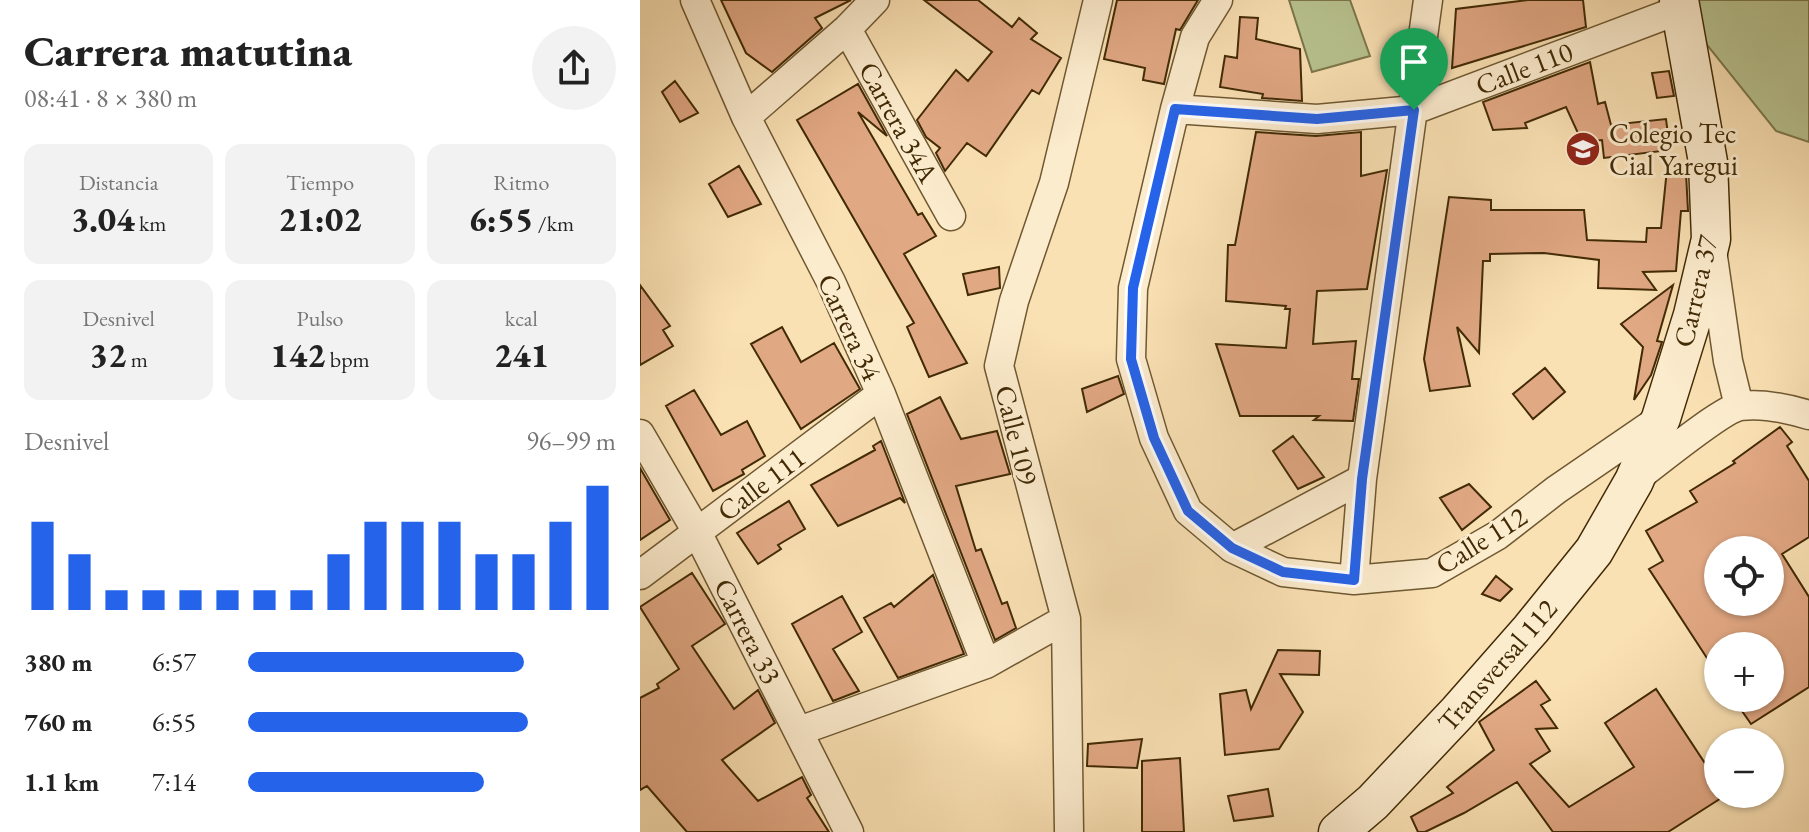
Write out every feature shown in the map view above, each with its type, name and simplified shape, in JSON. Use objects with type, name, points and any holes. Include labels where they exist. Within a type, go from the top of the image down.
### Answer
[{"type":"main road","name":"Carrera 37","points":[[1634,481],[1661,418],[1693,315],[1711,239],[1708,162],[1679,5]]},
{"type":"main road","name":"Transversal 112","points":[[1338,832],[1373,802],[1531,629],[1594,551],[1634,481]]},
{"type":"street","name":"Carrera 34","points":[[695,0],[746,117],[831,282],[881,394],[986,664]]},
{"type":"street","points":[[746,117],[847,29],[875,0]]},
{"type":"street","name":"Calle 109","points":[[1069,832],[1066,619],[999,366],[1014,301],[1054,183],[1098,0]]},
{"type":"street","name":"Calle 112","points":[[1218,0],[1195,37],[1133,288],[1131,359],[1154,438],[1188,511],[1232,548],[1283,572],[1354,580],[1432,573],[1498,535],[1556,490],[1661,418]]},
{"type":"street","points":[[1354,580],[1362,479],[1428,0]]},
{"type":"street","name":"Calle 110","points":[[1175,109],[1317,119],[1414,110],[1679,5]]},
{"type":"street","name":"Carrera 34A","points":[[847,29],[951,216]]},
{"type":"street","points":[[1711,239],[1728,361],[1739,406]]},
{"type":"street","name":"Calle 111","points":[[640,575],[881,394]]},
{"type":"street","points":[[1634,481],[1703,428],[1739,406],[1789,409],[1809,415]]},
{"type":"street","name":"Carrera 33","points":[[640,434],[697,532],[849,832]]},
{"type":"street","points":[[1232,548],[1362,479]]},
{"type":"street","points":[[799,731],[986,664],[1066,619]]},
{"type":"green space","points":[[1289,0],[1350,0],[1370,56],[1312,72]]},
{"type":"green space","points":[[1679,0],[1809,0],[1809,142],[1776,131],[1679,10]]},
{"type":"building","points":[[721,0],[851,0],[815,18],[822,28],[772,72],[746,53]]},
{"type":"building","points":[[924,0],[978,0],[1012,27],[1019,18],[1037,33],[1031,39],[1061,58],[1039,94],[1032,90],[986,156],[967,143],[945,171],[936,153],[940,148],[926,137],[917,120],[956,70],[968,81],[992,52]]},
{"type":"building","points":[[1117,0],[1198,0],[1180,30],[1176,29],[1164,84],[1143,80],[1145,68],[1104,59]]},
{"type":"building","points":[[1528,0],[1583,0],[1586,27],[1452,68],[1456,9]]},
{"type":"building","points":[[1240,17],[1258,18],[1256,39],[1300,49],[1302,101],[1262,98],[1263,94],[1220,87],[1225,56],[1237,58]]},
{"type":"building","points":[[1590,62],[1598,104],[1605,102],[1611,125],[1666,119],[1670,150],[1604,158],[1602,140],[1582,142],[1566,107],[1525,123],[1527,128],[1493,130],[1483,102]]},
{"type":"building","points":[[1669,71],[1674,96],[1657,98],[1652,73]]},
{"type":"building","points":[[675,81],[698,113],[680,122],[662,92]]},
{"type":"building","points":[[858,84],[887,136],[858,112],[918,215],[922,213],[936,236],[904,254],[967,363],[929,377],[907,327],[914,323],[797,120]]},
{"type":"building","points":[[1256,132],[1316,136],[1361,132],[1361,176],[1387,170],[1367,289],[1317,291],[1313,344],[1356,341],[1352,379],[1359,379],[1353,421],[1314,420],[1319,416],[1240,416],[1216,344],[1286,348],[1290,309],[1285,309],[1286,306],[1226,301],[1228,245],[1235,245]]},
{"type":"building","points":[[739,166],[761,204],[728,217],[709,184]]},
{"type":"building","points":[[1667,169],[1686,173],[1688,211],[1681,211],[1676,271],[1643,272],[1656,290],[1598,288],[1599,260],[1544,253],[1490,254],[1490,261],[1483,261],[1479,353],[1457,327],[1470,386],[1430,391],[1424,359],[1449,197],[1491,200],[1491,210],[1584,210],[1587,240],[1646,242],[1647,228],[1661,228]]},
{"type":"building","points":[[999,267],[1000,288],[968,295],[963,274]]},
{"type":"building","points":[[640,285],[670,326],[663,330],[673,346],[640,365]]},
{"type":"building","points":[[1673,285],[1657,341],[1662,342],[1651,375],[1634,400],[1643,347],[1621,324]]},
{"type":"building","points":[[782,327],[801,362],[834,343],[860,389],[801,429],[751,344]]},
{"type":"building","points":[[1545,368],[1565,392],[1533,419],[1513,394]]},
{"type":"building","points":[[1118,376],[1124,394],[1087,412],[1082,389]]},
{"type":"building","points":[[694,390],[721,435],[747,421],[765,456],[742,470],[744,474],[713,491],[666,406]]},
{"type":"building","points":[[940,397],[961,439],[997,431],[1010,474],[956,486],[976,551],[981,549],[1002,604],[1007,602],[1016,628],[995,640],[907,414]]},
{"type":"building","points":[[1780,427],[1792,442],[1787,446],[1809,481],[1809,537],[1784,553],[1784,536],[1704,536],[1704,616],[1784,616],[1784,557],[1809,597],[1809,687],[1784,703],[1784,632],[1704,632],[1704,653],[1649,569],[1663,561],[1646,531],[1697,502],[1690,491],[1735,463],[1733,461]]},
{"type":"building","points":[[1293,436],[1324,477],[1298,489],[1273,451]]},
{"type":"building","points":[[881,441],[905,503],[900,498],[838,526],[811,485],[875,450],[873,446]]},
{"type":"building","points":[[640,468],[670,520],[640,540]]},
{"type":"building","points":[[1469,484],[1491,507],[1462,530],[1440,498]]},
{"type":"building","points":[[789,501],[805,529],[778,545],[781,549],[758,564],[737,533]]},
{"type":"building","points":[[692,573],[725,624],[692,646],[734,709],[758,690],[775,723],[722,760],[758,801],[802,777],[811,795],[807,798],[829,832],[687,832],[647,786],[640,790],[640,698],[659,688],[657,684],[679,669],[640,607]]},
{"type":"building","points":[[933,575],[964,654],[898,678],[864,618],[891,603],[894,607]]},
{"type":"building","points":[[1496,576],[1512,589],[1500,601],[1482,594]]},
{"type":"building","points":[[842,596],[862,632],[833,649],[859,691],[833,701],[792,624]]},
{"type":"building","points":[[1278,650],[1320,651],[1319,675],[1280,674],[1303,712],[1279,749],[1225,755],[1220,694],[1246,690],[1251,709]]},
{"type":"building","points":[[1536,681],[1550,700],[1541,705],[1557,728],[1536,729],[1550,751],[1530,764],[1569,807],[1634,767],[1605,723],[1656,689],[1704,762],[1706,808],[1668,832],[1553,832],[1517,782],[1464,813],[1425,832],[1418,832],[1411,817],[1453,793],[1447,787],[1494,750],[1479,722]]},
{"type":"building","points":[[1743,712],[1770,712],[1751,724]]},
{"type":"building","points":[[1142,739],[1137,768],[1087,766],[1088,744]]},
{"type":"building","points":[[1180,758],[1184,832],[1142,832],[1142,761]]},
{"type":"building","points":[[1268,789],[1273,816],[1234,821],[1228,796]]},
{"type":"place","name":"Colegio Tec Cial Yaregui","points":[[1583,149]]},
{"type":"route","points":[[1175,109],[1317,119],[1414,110],[1362,479],[1354,580],[1283,572],[1232,548],[1188,511],[1154,438],[1131,359],[1133,288],[1175,109]]}]
